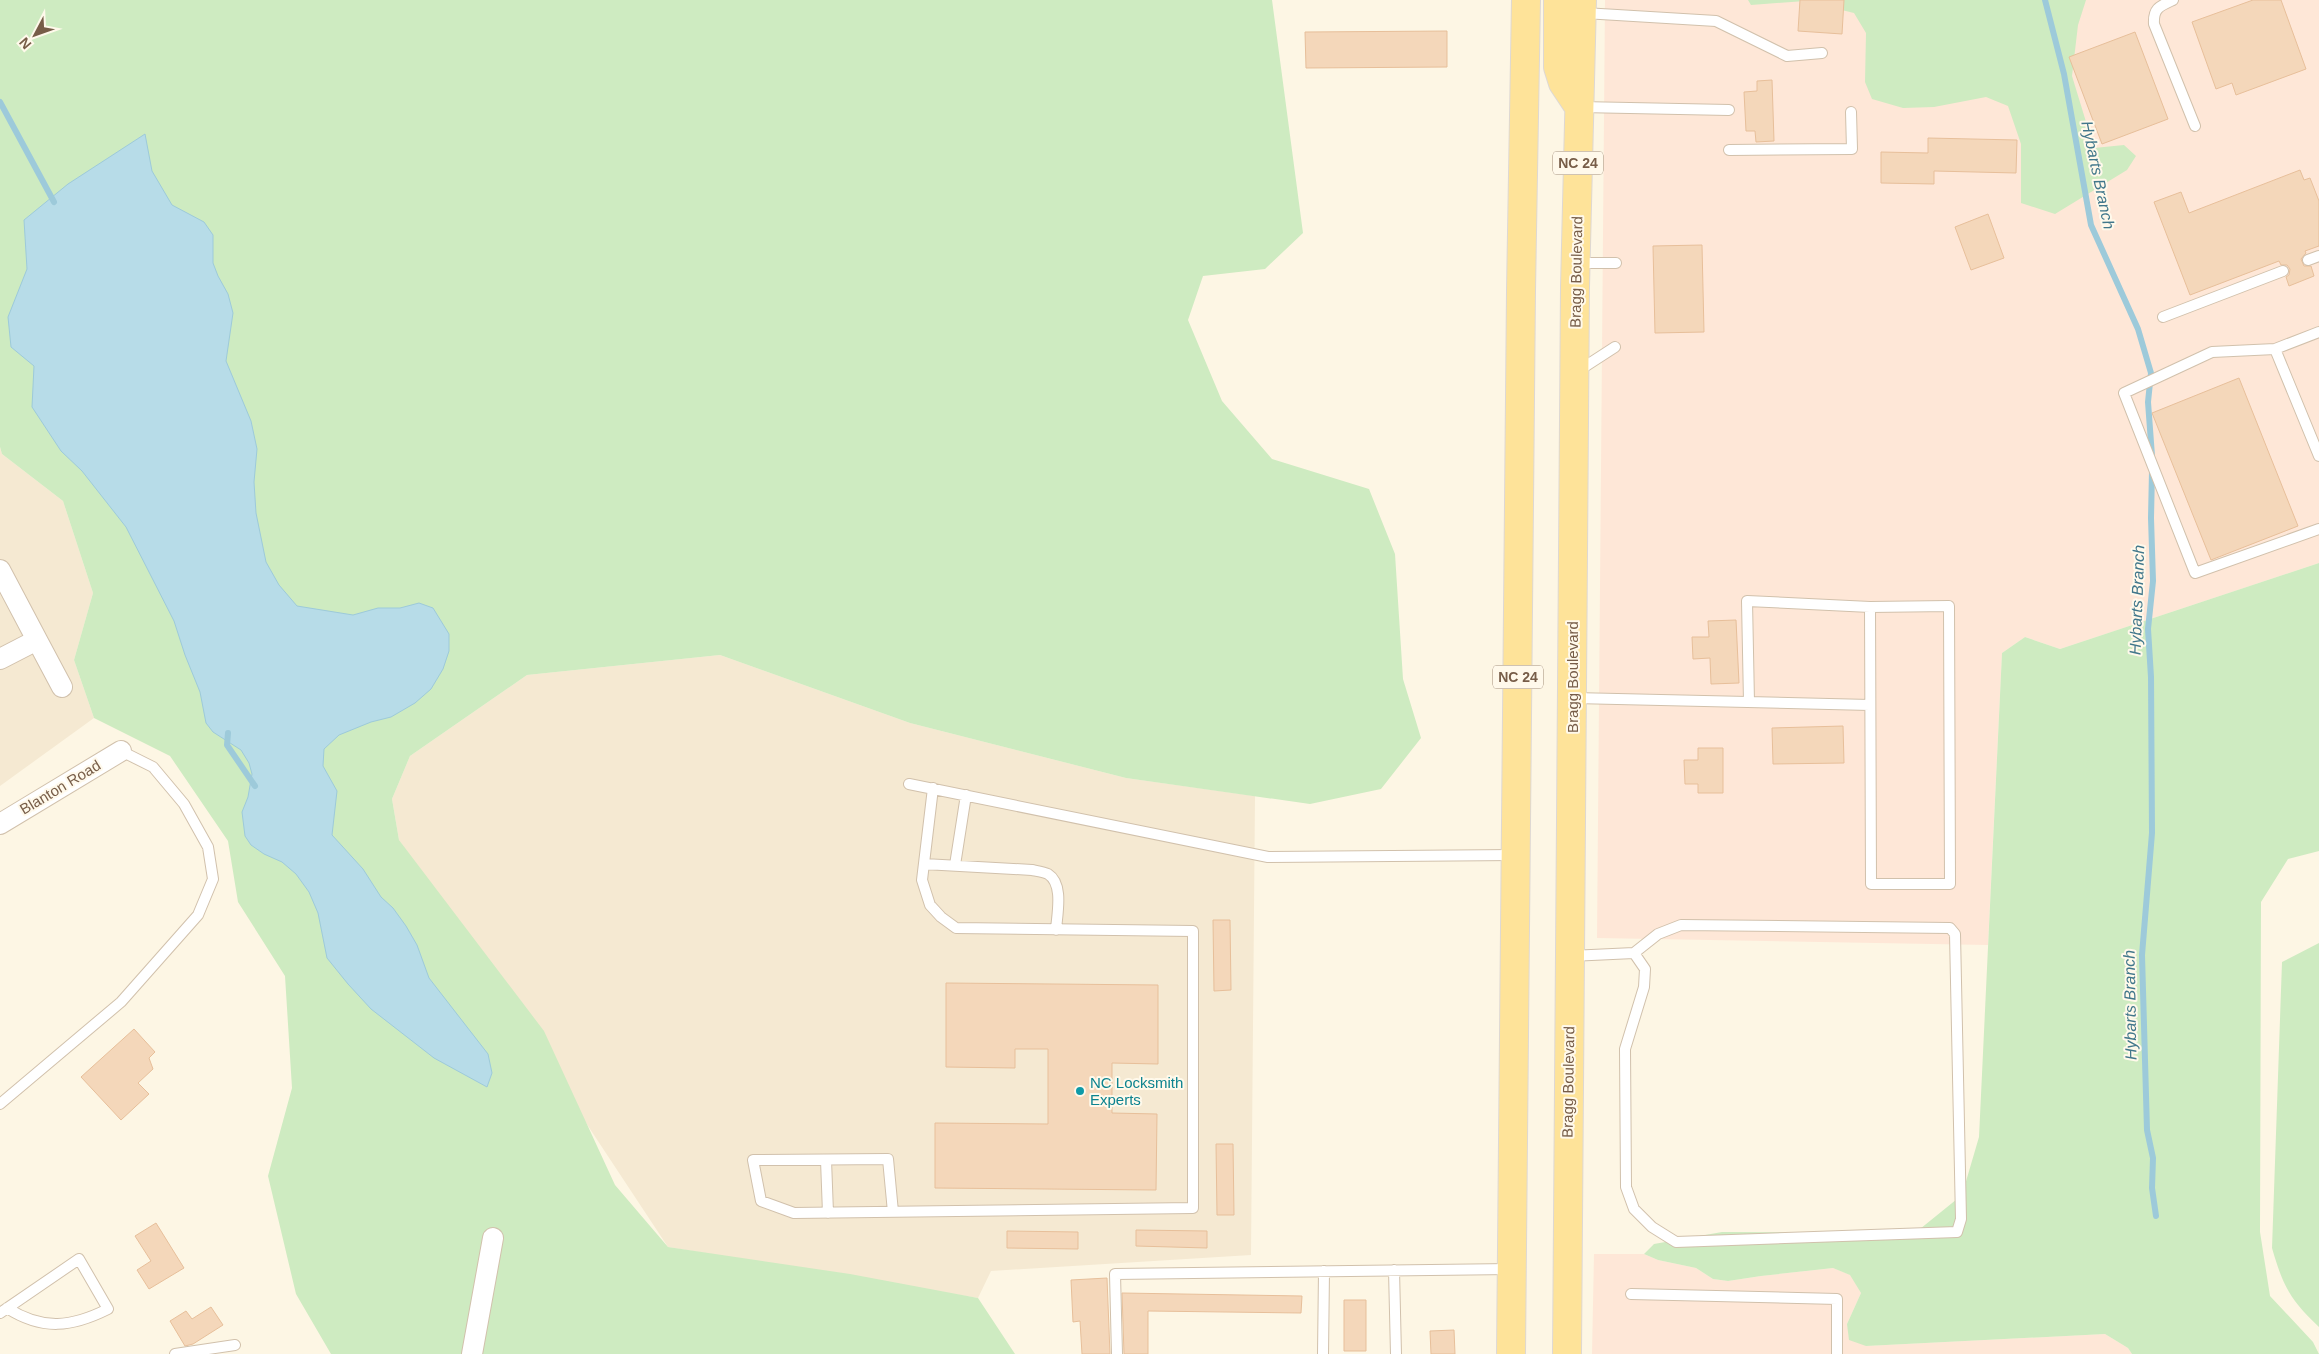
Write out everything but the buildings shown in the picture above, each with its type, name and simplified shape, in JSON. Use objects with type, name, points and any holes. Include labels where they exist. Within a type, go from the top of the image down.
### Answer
[{"type":"main road","name":"NC 24","points":[[1511,1354],[1526,0]]},
{"type":"main road","points":[[1558,0],[1558,67],[1563,83],[1579,107]]},
{"type":"main road","name":"Bragg Boulevard","points":[[1567,1354],[1576,263],[1582,7]]},
{"type":"street","points":[[0,570],[62,688]]},
{"type":"street","points":[[0,659],[37,640]]},
{"type":"street","name":"Blanton Road","points":[[0,824],[121,751]]},
{"type":"street","points":[[472,1354],[493,1238]]},
{"type":"lane","points":[[2174,0],[2157,7],[2153,14],[2154,24],[2195,126]]},
{"type":"lane","points":[[1582,7],[1716,21],[1787,56],[1822,53]]},
{"type":"lane","points":[[1579,107],[1729,110]]},
{"type":"lane","points":[[1729,150],[1852,149],[1851,112]]},
{"type":"lane","points":[[2308,260],[2319,256]]},
{"type":"lane","points":[[1576,263],[1616,264]]},
{"type":"lane","points":[[2163,318],[2283,271]]},
{"type":"lane","points":[[2319,332],[2276,349],[2212,352],[2124,393],[2195,573],[2319,529]]},
{"type":"lane","points":[[1575,373],[1615,347]]},
{"type":"lane","points":[[2276,349],[2319,456]]},
{"type":"lane","points":[[1749,702],[1748,601],[1870,607],[1949,606],[1950,884],[1871,884],[1870,607]]},
{"type":"lane","points":[[1572,698],[1870,705]]},
{"type":"lane","points":[[0,1104],[121,1002],[198,915],[213,879],[208,847],[184,804],[153,767],[121,751]]},
{"type":"lane","points":[[909,784],[1268,858],[1516,855]]},
{"type":"lane","points":[[893,1212],[888,1159],[753,1160],[761,1201],[794,1213],[828,1213],[1194,1208],[1193,931],[956,928],[941,917],[930,905],[922,880],[933,788]]},
{"type":"lane","points":[[955,865],[966,795]]},
{"type":"lane","points":[[924,864],[1032,870],[1048,874],[1055,882],[1058,892],[1056,930]]},
{"type":"lane","points":[[1569,956],[1634,953],[1658,934],[1681,925],[1950,928],[1955,934],[1956,963],[1961,1220],[1957,1232],[1676,1242],[1652,1227],[1634,1209],[1626,1187],[1625,1049],[1644,987],[1645,969],[1634,953]]},
{"type":"lane","points":[[826,1160],[828,1213]]},
{"type":"lane","points":[[79,1258],[108,1309],[87,1319],[45,1324],[25,1320],[4,1311],[79,1258]]},
{"type":"lane","points":[[1117,1354],[1115,1274],[1512,1269]]},
{"type":"lane","points":[[1394,1270],[1396,1354]]},
{"type":"lane","points":[[1323,1354],[1324,1271]]},
{"type":"lane","points":[[1631,1294],[1837,1299],[1837,1354]]},
{"type":"lane","points":[[175,1354],[235,1345]]},
{"type":"shaded area","points":[[1605,0],[2319,0],[2319,563],[2060,649],[2025,637],[2002,653],[1988,945],[1597,938]]},
{"type":"shaded area","points":[[0,447],[2,454],[63,501],[93,593],[74,660],[94,718],[0,786]]},
{"type":"shaded area","points":[[720,655],[910,723],[1126,778],[1255,796],[1251,1255],[991,1271],[978,1298],[668,1247],[399,840],[392,799],[410,756],[527,675]]},
{"type":"shaded area","points":[[1594,1254],[1644,1254],[1658,1260],[1696,1268],[1713,1279],[1728,1281],[1833,1268],[1851,1275],[1861,1293],[1847,1324],[1866,1346],[2105,1334],[2128,1348],[2132,1354],[1592,1354]]},
{"type":"green space","points":[[0,0],[1272,0],[1303,233],[1265,269],[1203,276],[1188,320],[1222,401],[1272,459],[1369,489],[1395,554],[1403,679],[1421,738],[1381,789],[1310,804],[1126,778],[910,723],[720,655],[527,675],[410,756],[392,799],[399,840],[544,1031],[615,1185],[668,1247],[850,1274],[978,1298],[1015,1354],[331,1354],[296,1294],[268,1176],[292,1088],[285,976],[238,902],[228,841],[170,756],[94,718],[74,660],[93,593],[63,501],[2,454],[0,447]]},
{"type":"green space","points":[[1748,0],[2086,0],[2078,25],[2072,76],[2094,148],[2124,145],[2136,156],[2127,170],[2055,214],[2021,203],[2021,144],[2008,106],[1986,97],[1934,107],[1903,108],[1872,99],[1865,82],[1866,33],[1854,13],[1805,1],[1751,5]]},
{"type":"green space","points":[[2319,563],[2319,851],[2288,859],[2261,902],[2260,1232],[2270,1296],[2313,1342],[2319,1354],[2132,1354],[2128,1348],[2105,1334],[1866,1346],[1849,1340],[1847,1324],[1861,1293],[1850,1275],[1833,1268],[1728,1281],[1713,1279],[1696,1268],[1658,1260],[1644,1254],[1654,1244],[1722,1232],[1915,1233],[1962,1195],[1979,1137],[2002,653],[2025,637],[2060,649]]},
{"type":"green space","points":[[2319,943],[2319,1327],[2301,1309],[2289,1292],[2280,1273],[2272,1248],[2282,962]]},
{"type":"water","points":[[145,134],[152,171],[172,205],[204,222],[213,235],[213,263],[228,294],[233,313],[226,361],[251,421],[257,449],[254,482],[256,513],[266,562],[279,585],[297,606],[353,615],[378,608],[400,608],[419,603],[433,608],[449,634],[449,651],[443,669],[431,689],[415,703],[391,717],[371,722],[339,735],[324,749],[323,766],[337,791],[332,835],[363,869],[381,897],[393,908],[406,926],[417,945],[429,978],[488,1054],[492,1073],[487,1087],[434,1058],[371,1009],[327,958],[318,913],[309,892],[296,874],[282,862],[264,854],[251,845],[245,836],[242,812],[248,797],[252,774],[249,763],[241,750],[213,732],[206,723],[200,692],[174,621],[126,527],[82,471],[61,451],[32,407],[34,366],[11,347],[8,317],[27,269],[24,220],[68,184]]},
{"type":"waterway","name":"Hybarts Branch","points":[[2045,0],[2064,74],[2091,225],[2138,329],[2151,373],[2148,402],[2152,456]]},
{"type":"waterway","points":[[0,102],[54,202]]},
{"type":"waterway","name":"Hybarts Branch","points":[[2152,471],[2153,581],[2148,629],[2151,677],[2152,833],[2142,955],[2147,1130],[2153,1158],[2152,1188],[2156,1216]]},
{"type":"waterway","points":[[228,733],[227,745],[255,786]]},
{"type":"place","name":"NC Locksmith Experts","points":[[1080,1091]]}]
